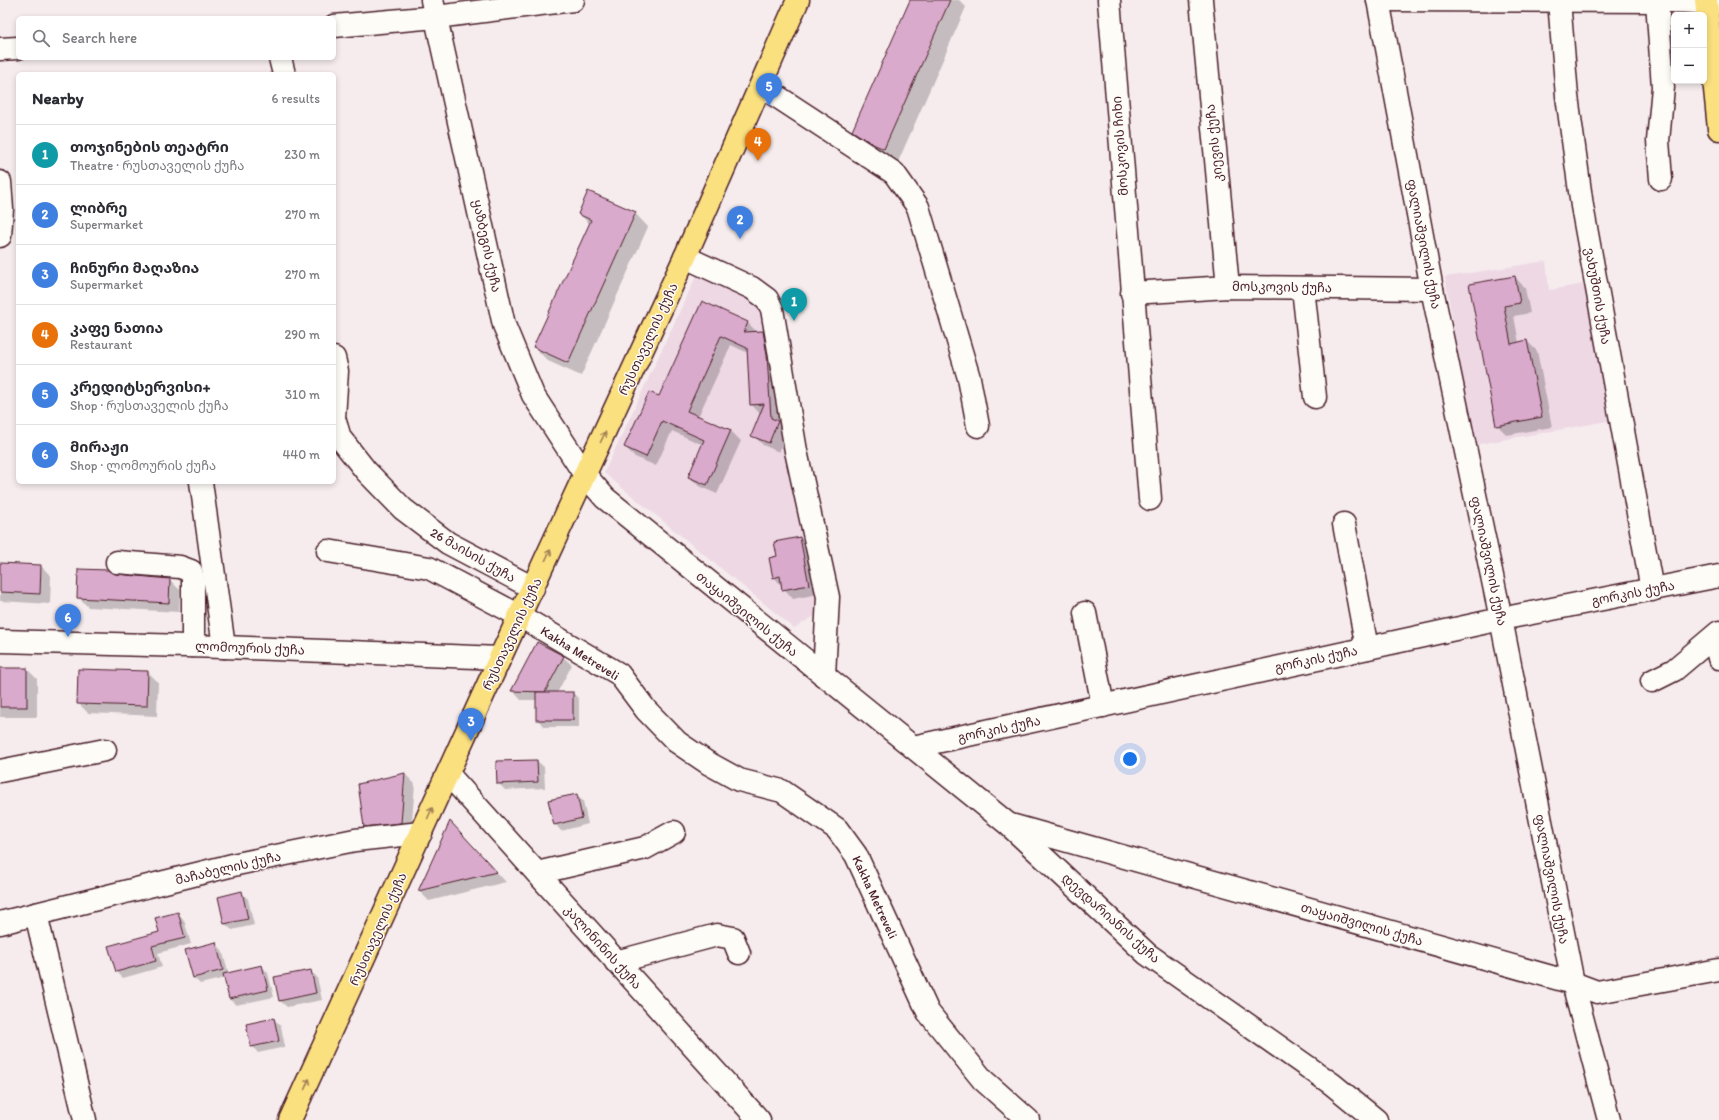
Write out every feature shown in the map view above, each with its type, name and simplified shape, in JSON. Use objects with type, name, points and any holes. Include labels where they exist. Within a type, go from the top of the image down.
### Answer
[{"type":"main road","name":"რუსთაველის ქუჩა","points":[[290,1120],[500,658],[686,257],[798,0]]},
{"type":"main road","points":[[1710,1],[1719,129]]},
{"type":"street","points":[[336,26],[434,8],[574,0]]},
{"type":"street","name":"მოსკოვის ჩიხი","points":[[1109,0],[1150,499]]},
{"type":"street","name":"კიევის ქუჩა","points":[[1201,0],[1228,287]]},
{"type":"street","points":[[1378,0],[1710,1]]},
{"type":"street","name":"ფალიაშვილის ქუჩა","points":[[1378,0],[1432,289],[1501,618],[1572,983],[1609,1120]]},
{"type":"street","name":"ვახუშთის ქუჩა","points":[[1559,1],[1567,96],[1582,206],[1652,590]]},
{"type":"street","points":[[1658,1],[1663,87],[1658,141],[1661,179]]},
{"type":"street","name":"ყაზბეგის ქუჩა","points":[[434,8],[504,326],[533,395],[585,475]]},
{"type":"street","points":[[0,49],[16,48]]},
{"type":"street","points":[[280,60],[284,72]]},
{"type":"street","points":[[761,86],[894,173],[918,207],[969,378],[978,426]]},
{"type":"street","points":[[0,182],[2,209],[0,236],[16,236]]},
{"type":"street","points":[[686,257],[752,288],[767,299],[772,309],[796,452],[828,596],[824,676]]},
{"type":"street","name":"მოსკოვის ქუჩა","points":[[1132,293],[1228,287],[1432,289]]},
{"type":"street","points":[[1303,288],[1315,397]]},
{"type":"street","name":"26 მაისის ქუჩა","points":[[336,367],[336,387]]},
{"type":"street","name":"26 მაისის ქუჩა","points":[[336,425],[340,438],[366,471],[403,509],[448,544],[533,588]]},
{"type":"street","name":"თაყაიშვილის ქუჩა","points":[[585,475],[605,498],[913,747]]},
{"type":"street","points":[[201,484],[224,647]]},
{"type":"street","points":[[1344,524],[1367,648]]},
{"type":"street","name":"Kakha Metreveli","points":[[328,551],[429,568],[520,616],[619,674],[646,710],[677,742],[708,763],[739,780],[782,792],[837,829],[856,855],[928,1012],[983,1080],[1028,1120]]},
{"type":"street","points":[[117,562],[180,567],[190,571],[192,579],[193,646]]},
{"type":"street","name":"გორკის ქუჩა","points":[[913,747],[1501,618],[1719,576]]},
{"type":"street","points":[[1085,613],[1103,706]]},
{"type":"street","points":[[1716,635],[1719,658]]},
{"type":"street","points":[[1652,681],[1674,670],[1716,635]]},
{"type":"street","name":"ლომოურის ქუჩა","points":[[0,641],[224,647],[500,658]]},
{"type":"street","name":"დევდარიანის ქუჩა","points":[[913,747],[1008,824],[1147,954],[1332,1084],[1376,1120]]},
{"type":"street","points":[[0,771],[105,750]]},
{"type":"street","name":"კალინინის ქუჩა","points":[[448,774],[759,1120]]},
{"type":"street","name":"თაყაიშვილის ქუჩა","points":[[1008,824],[1572,983],[1597,992],[1719,970]]},
{"type":"street","points":[[537,873],[645,848],[674,832]]},
{"type":"street","name":"მაჩაბელის ქუჩა","points":[[0,923],[245,863],[355,840],[421,833]]},
{"type":"street","points":[[36,914],[85,1120]]},
{"type":"street","points":[[616,962],[716,935],[733,938],[739,953]]},
{"type":"shaded area","points":[[1546,261],[1549,290],[1590,283],[1613,420],[1474,445],[1445,277]]},
{"type":"shaded area","points":[[701,266],[753,302],[770,329],[818,614],[794,628],[604,473]]},
{"type":"building","points":[[910,0],[950,0],[884,149],[852,131]]},
{"type":"building","points":[[588,191],[636,212],[568,363],[533,347],[591,220],[578,214]]},
{"type":"building","points":[[1515,276],[1520,303],[1504,306],[1511,344],[1527,340],[1542,417],[1496,426],[1469,284]]},
{"type":"building","points":[[702,301],[748,322],[744,332],[763,331],[767,355],[771,418],[778,421],[769,443],[751,436],[764,404],[750,405],[747,348],[721,336],[687,411],[731,430],[707,485],[688,477],[704,440],[662,421],[646,457],[624,447],[649,392],[659,396]]},
{"type":"building","points":[[800,537],[809,585],[782,590],[780,576],[773,578],[769,558],[777,556],[774,542]]},
{"type":"building","points":[[0,563],[41,565],[40,594],[0,592]]},
{"type":"building","points":[[78,569],[108,570],[116,574],[170,579],[169,603],[77,598]]},
{"type":"building","points":[[537,642],[564,656],[545,692],[511,691]]},
{"type":"building","points":[[0,668],[27,668],[27,707],[0,707]]},
{"type":"building","points":[[78,669],[148,671],[147,706],[77,704]]},
{"type":"building","points":[[536,692],[573,692],[573,720],[536,720]]},
{"type":"building","points":[[537,760],[538,782],[497,784],[496,761]]},
{"type":"building","points":[[405,773],[401,823],[364,827],[358,784]]},
{"type":"building","points":[[577,794],[582,818],[554,825],[548,800]]},
{"type":"building","points":[[450,821],[497,872],[418,891]]},
{"type":"building","points":[[242,891],[248,919],[224,924],[218,897]]},
{"type":"building","points":[[178,912],[185,938],[152,946],[156,961],[116,972],[108,946],[159,932],[155,918]]},
{"type":"building","points":[[216,942],[223,970],[193,978],[185,950]]},
{"type":"building","points":[[262,965],[268,990],[229,999],[223,974]]},
{"type":"building","points":[[311,970],[316,993],[279,1001],[274,977]]},
{"type":"building","points":[[274,1018],[279,1041],[251,1047],[246,1024]]},
{"type":"place","name":"კრედიტსერვისი+","points":[[769,106]]},
{"type":"place","name":"კაფე ნათია","points":[[758,161]]},
{"type":"place","name":"ლიბრე","points":[[740,239]]},
{"type":"place","name":"თოჯინების თეატრი","points":[[794,321]]},
{"type":"place","name":"მირაჟი","points":[[68,637]]},
{"type":"place","name":"ჩინური მაღაზია","points":[[471,741]]}]
